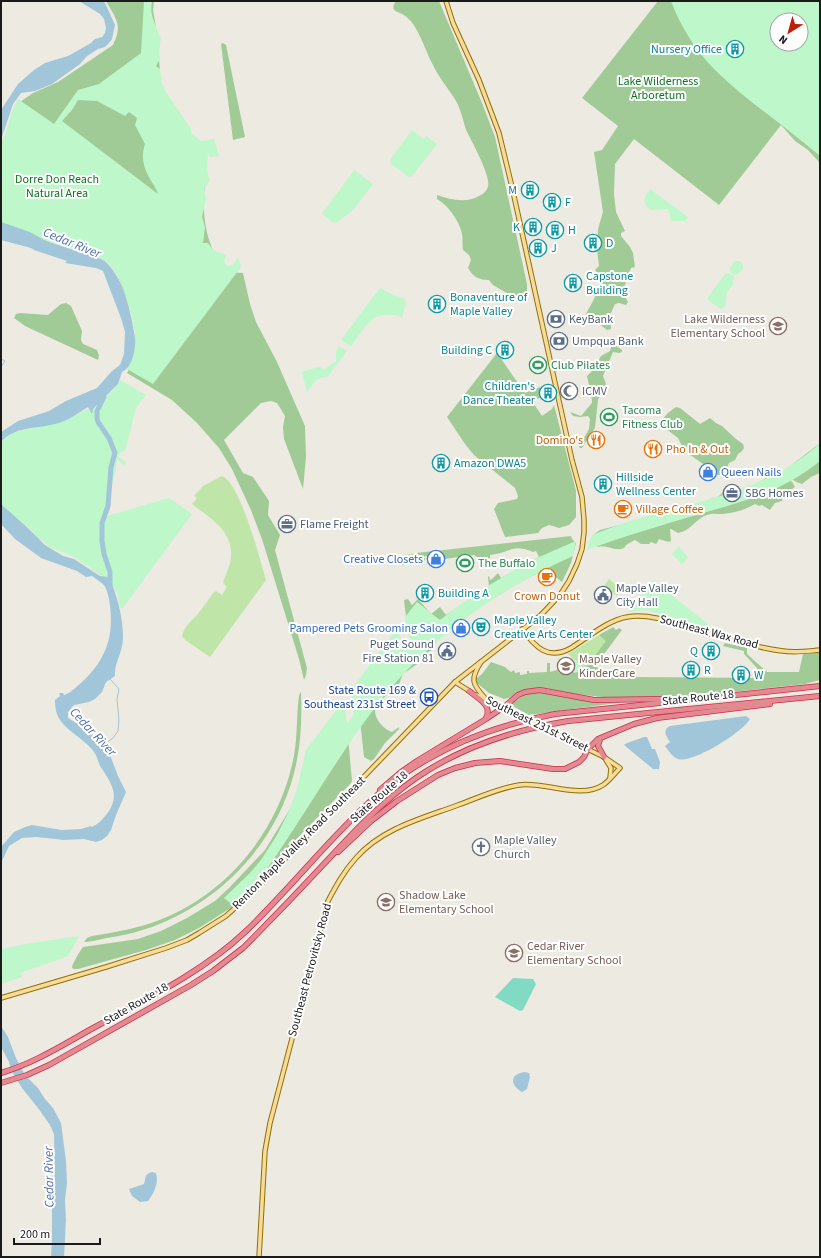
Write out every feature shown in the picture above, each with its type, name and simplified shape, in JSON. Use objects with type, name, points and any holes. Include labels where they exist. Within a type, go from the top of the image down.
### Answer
[{"type":"highway","name":"State Route 18","points":[[1,1073],[43,1057],[182,978],[219,954],[260,917],[353,818],[377,795],[408,772],[446,749],[470,738],[514,722],[555,714],[820,686]]},
{"type":"highway","points":[[353,818],[384,786],[401,772],[486,719],[518,695],[536,690],[594,700],[696,698]]},
{"type":"highway","points":[[469,691],[482,701],[488,708],[486,719]]},
{"type":"highway","name":"State Route 18","points":[[1,1083],[49,1065],[191,985],[224,963],[243,948],[367,818],[416,778],[458,754],[495,738],[533,727],[568,721],[820,696]]},
{"type":"highway","points":[[322,866],[344,848],[371,821],[408,793],[438,775],[470,764],[491,761],[565,769],[579,762],[584,757],[588,749],[600,738],[634,724],[652,719],[802,698]]},
{"type":"highway","points":[[600,738],[598,746],[604,757]]},
{"type":"main road","name":"Renton Maple Valley Road Southeast","points":[[1,998],[166,948],[199,933],[226,916],[253,893],[455,682],[549,608],[560,595],[572,575],[582,546],[584,528],[582,497],[572,460],[499,132],[479,80],[453,23],[446,1]]},
{"type":"main road","name":"Southeast Wax Road","points":[[522,629],[537,647],[544,651],[555,653],[564,652],[616,620],[640,615],[653,617],[723,638],[770,649],[792,652],[820,650]]},
{"type":"main road","points":[[483,660],[476,670],[474,684],[487,700]]},
{"type":"main road","name":"Southeast 231st Street","points":[[455,682],[469,691],[604,757],[620,768]]},
{"type":"main road","points":[[596,753],[610,766],[611,772],[608,781]]},
{"type":"main road","name":"Southeast Petrovitsky Road","points":[[259,1257],[265,1151],[274,1104],[328,901],[339,881],[351,864],[367,847],[391,831],[507,788],[532,784],[583,791],[600,787],[620,768]]},
{"type":"green space","points":[[106,1],[154,1],[153,10],[157,33],[161,85],[205,186],[204,211],[209,240],[214,253],[222,263],[231,271],[243,273],[256,322],[277,362],[305,426],[306,457],[303,489],[284,439],[283,427],[285,416],[277,403],[271,401],[261,403],[224,440],[243,473],[253,477],[269,501],[268,515],[280,535],[275,550],[307,668],[304,680],[299,659],[262,539],[251,510],[232,469],[219,448],[197,423],[172,400],[127,373],[131,366],[137,346],[135,320],[115,267],[20,102],[33,93],[58,82],[113,45],[118,32],[118,27]]},
{"type":"green space","name":"Dorre Don Reach Natural Area","points":[[144,1],[152,1],[152,16],[161,37],[159,51],[160,59],[156,66],[160,69],[162,84],[191,129],[191,133],[201,141],[214,139],[219,156],[209,157],[208,152],[207,168],[209,181],[204,189],[206,199],[202,217],[205,227],[203,243],[208,243],[214,251],[226,255],[224,262],[227,266],[233,265],[237,258],[239,259],[241,267],[153,384],[127,369],[133,356],[135,342],[134,327],[124,289],[108,263],[89,252],[49,242],[1,223],[1,144],[18,99],[54,124],[78,90],[99,84],[141,53]],"holes":[[[78,100],[97,101],[125,116],[129,112],[137,118],[135,125],[145,144],[143,153],[144,165],[158,194],[62,121],[72,110]]]},
{"type":"green space","points":[[396,1],[439,1],[495,137],[527,284],[527,291],[522,296],[515,298],[493,285],[489,280],[479,279],[472,274],[468,268],[471,260],[469,255],[463,250],[462,234],[459,224],[449,210],[437,199],[437,195],[454,200],[472,199],[479,196],[486,191],[488,186],[487,174],[466,130],[461,111],[456,101],[435,70],[419,33],[413,24],[405,16],[394,9],[393,7]]},
{"type":"green space","name":"Lake Wilderness Arboretum","points":[[658,1],[712,1],[769,41],[769,52],[785,52],[820,76],[820,163],[808,150],[795,141],[781,125],[719,205],[634,139],[615,164],[614,194],[616,212],[625,231],[621,233],[621,236],[633,253],[635,267],[631,268],[622,291],[628,302],[626,305],[619,303],[615,304],[611,313],[611,329],[607,330],[586,314],[597,292],[600,280],[599,275],[595,270],[599,266],[597,249],[598,229],[603,212],[594,152],[602,150],[618,126],[582,98]]},
{"type":"green space","points":[[671,1],[820,1],[820,67],[818,70],[820,72],[820,156],[720,75],[708,63],[688,35]]},
{"type":"green space","points":[[223,43],[226,45],[245,137],[233,140],[221,44]]},
{"type":"green space","points":[[412,130],[424,139],[426,136],[437,144],[412,176],[409,177],[391,164],[390,160]]},
{"type":"green space","points":[[354,170],[373,184],[353,210],[336,223],[332,222],[322,214]]},
{"type":"green space","points":[[650,189],[688,217],[686,221],[671,221],[669,211],[667,209],[651,210],[646,205],[644,200]]},
{"type":"green space","points":[[735,261],[739,261],[743,264],[743,268],[738,274],[734,275],[730,268]]},
{"type":"green space","points":[[727,273],[734,276],[733,284],[727,292],[725,307],[721,309],[708,300],[708,297]]},
{"type":"green space","points":[[380,288],[405,299],[406,303],[402,317],[383,315],[371,320],[351,346],[341,340]]},
{"type":"green space","points":[[66,303],[71,306],[82,331],[81,340],[83,344],[97,350],[99,356],[98,360],[25,326],[14,318],[16,314],[20,313],[48,315],[61,304]]},
{"type":"green space","points":[[612,344],[622,350],[622,352],[613,352],[603,376],[606,384],[598,400],[595,428],[582,448],[580,448],[579,447],[589,429],[590,419],[588,416],[580,417],[573,416],[570,412],[581,416],[592,403],[587,376],[592,371],[601,356],[610,351]]},
{"type":"green space","points":[[339,346],[347,351],[328,376],[316,380],[307,392],[302,372],[318,367],[325,369],[336,361],[336,352]]},
{"type":"green space","points":[[497,353],[525,393],[540,387],[541,397],[535,400],[534,404],[542,416],[552,409],[554,405],[576,491],[576,517],[569,525],[559,528],[549,525],[542,528],[538,533],[505,537],[494,509],[498,503],[517,499],[518,496],[515,488],[474,455],[447,417]]},
{"type":"green space","points":[[120,380],[146,395],[136,408],[125,451],[121,452],[118,456],[126,462],[125,466],[118,460],[116,463],[116,470],[110,489],[110,511],[107,516],[169,498],[192,514],[122,609],[119,605],[118,594],[111,583],[75,557],[50,547],[36,537],[32,530],[15,518],[1,503],[1,443],[14,432],[63,422],[83,411],[98,406],[116,387]]},
{"type":"green space","points":[[676,407],[680,408],[700,424],[710,418],[743,444],[744,448],[742,451],[738,454],[735,460],[729,463],[723,474],[718,475],[713,473],[706,466],[686,452],[678,438],[661,425],[669,412]]},
{"type":"green space","points":[[820,443],[820,473],[811,477],[802,484],[796,482],[785,470]]},
{"type":"green space","points":[[820,443],[820,461],[794,479],[768,492],[740,502],[648,529],[587,550],[592,535],[640,518],[738,490],[781,471]]},
{"type":"green space","points":[[781,472],[793,483],[795,487],[783,495],[782,501],[775,503],[770,510],[762,505],[759,506],[755,504],[735,512],[709,514],[699,519],[682,532],[678,533],[670,529],[670,542],[659,539],[656,544],[651,542],[649,544],[641,544],[635,540],[626,545],[624,548],[617,549],[604,546],[598,547],[590,541],[593,535],[600,530],[696,505],[713,498],[717,498],[724,491],[727,496],[755,485],[769,476]]},
{"type":"green space","points":[[222,476],[229,481],[242,506],[266,580],[210,657],[185,640],[182,636],[186,627],[213,593],[216,591],[222,595],[227,587],[223,583],[231,560],[231,547],[228,539],[219,526],[192,504],[197,498],[194,496],[203,486]]},
{"type":"green space","points":[[571,536],[576,543],[571,563],[562,582],[553,575],[548,568],[487,602],[445,634],[431,646],[433,649],[427,653],[415,644],[408,633],[404,600],[408,599],[412,605],[418,599],[431,614],[440,607],[446,615],[489,587],[489,576],[490,580],[498,573],[501,578],[539,557],[536,551],[533,552],[526,549],[515,548],[490,555],[490,558],[488,559],[489,565],[482,568],[480,559],[474,555],[444,559],[444,556],[425,556],[425,561],[422,561],[413,560],[416,553]]},
{"type":"green space","points":[[576,541],[573,556],[520,583],[470,615],[425,652],[404,673],[384,696],[350,742],[256,884],[235,907],[224,898],[261,860],[277,835],[289,811],[297,789],[306,750],[344,700],[347,724],[354,714],[351,690],[398,627],[402,642],[409,649],[414,644],[407,633],[405,617],[417,602],[440,620],[488,586],[522,566]]},
{"type":"green space","points":[[679,546],[688,558],[682,564],[672,554]]},
{"type":"green space","points":[[416,553],[413,560],[402,566],[401,558],[403,555]]},
{"type":"green space","points":[[609,579],[622,590],[617,596],[604,586]]},
{"type":"green space","points":[[653,580],[714,629],[646,610],[628,612]]},
{"type":"green space","points":[[613,627],[616,630],[619,628],[622,630],[595,666],[604,672],[636,672],[637,677],[758,678],[757,668],[744,654],[744,651],[723,646],[725,643],[747,648],[747,654],[767,672],[799,672],[803,654],[820,652],[820,680],[805,684],[705,695],[611,698],[576,694],[540,687],[522,690],[509,698],[504,699],[489,693],[477,683],[477,678],[491,662],[505,667],[511,672],[514,670],[515,673],[520,672],[520,675],[527,674],[527,671],[529,671],[529,673],[547,672],[547,663],[550,663],[550,672],[557,670],[559,673],[577,672],[581,674],[606,641],[599,635]]},
{"type":"green space","points":[[599,635],[607,641],[581,674],[577,672],[582,666],[568,654]]},
{"type":"green space","points":[[416,656],[421,660],[420,662],[403,674],[397,689],[384,697],[375,711],[378,721],[383,727],[392,732],[399,727],[399,729],[385,743],[371,761],[364,757],[360,720]]},
{"type":"green space","points":[[558,658],[572,658],[582,666],[577,672],[574,673],[573,661],[559,662]]},
{"type":"green space","points":[[301,692],[300,743],[294,773],[286,799],[274,824],[242,867],[222,886],[177,916],[139,931],[84,942],[87,938],[92,936],[154,922],[186,907],[208,893],[228,876],[246,857],[274,814],[285,790],[294,756],[297,713],[299,695]]},
{"type":"green space","points":[[532,692],[624,702],[529,715],[511,705],[524,695]]},
{"type":"green space","points":[[348,737],[351,783],[279,857],[238,902],[199,928],[175,940],[146,950],[78,969],[72,968],[83,947],[138,939],[161,931],[187,918],[215,901],[265,850],[293,804]]},
{"type":"green space","points":[[79,936],[68,956],[23,972],[21,974],[22,977],[1,984],[1,949]]},
{"type":"green space","points":[[513,978],[533,979],[536,984],[523,1010],[520,1011],[495,997]]},
{"type":"water","points":[[79,1],[103,1],[105,3],[115,25],[112,39],[105,47],[98,49],[87,56],[80,64],[52,84],[35,91],[21,93],[13,104],[1,140],[1,110],[18,84],[34,70],[45,63],[68,56],[91,43],[95,39],[102,37],[105,33],[106,28],[104,19],[100,14]]},
{"type":"water","name":"Cedar River","points":[[1,222],[30,232],[49,242],[103,260],[116,275],[121,285],[129,306],[135,341],[133,357],[129,366],[122,372],[118,384],[93,409],[92,414],[88,407],[64,421],[48,426],[26,429],[13,433],[1,442],[1,432],[18,421],[49,411],[66,401],[97,388],[112,371],[120,365],[124,354],[125,332],[103,271],[96,268],[65,263],[67,261],[31,248],[1,240]]},
{"type":"water","name":"Cedar River","points":[[1,504],[45,545],[63,556],[74,559],[100,576],[108,577],[115,591],[122,620],[123,638],[116,665],[115,676],[106,682],[102,692],[95,699],[89,702],[74,705],[68,712],[68,718],[83,727],[110,755],[126,792],[111,830],[102,840],[96,842],[84,839],[64,840],[36,837],[22,838],[9,846],[1,863],[1,847],[14,832],[32,825],[62,830],[92,827],[106,815],[111,808],[114,796],[111,784],[100,766],[97,757],[91,748],[63,724],[57,713],[55,703],[55,700],[60,696],[59,693],[63,693],[64,695],[73,690],[89,675],[102,657],[109,639],[111,628],[109,601],[106,590],[104,585],[92,576],[86,577],[77,571],[41,558],[15,539],[1,524]]},
{"type":"water","points":[[746,716],[750,719],[728,739],[694,757],[678,759],[672,755],[665,746],[670,742],[665,731],[670,726]]},
{"type":"water","points":[[647,737],[652,749],[655,749],[660,762],[659,769],[653,769],[624,745]]},
{"type":"water","name":"Cedar River","points":[[1,1026],[8,1037],[16,1058],[25,1075],[38,1088],[53,1108],[61,1123],[67,1183],[65,1200],[66,1220],[64,1257],[51,1257],[52,1206],[55,1195],[54,1134],[50,1125],[22,1088],[11,1070],[9,1062],[1,1047]]},
{"type":"water","points":[[525,1072],[529,1073],[530,1077],[527,1089],[522,1092],[515,1086],[513,1080],[516,1075]]},
{"type":"water","points":[[152,1172],[156,1173],[157,1177],[155,1188],[148,1201],[140,1202],[132,1196],[129,1189],[144,1184],[146,1175]]},
{"type":"waterway","points":[[1,359],[5,361],[1,367]]},
{"type":"waterway","name":"Cedar River","points":[[104,397],[97,411],[97,418],[98,422],[109,438],[115,453],[111,467],[108,506],[102,523],[102,541],[104,554],[110,572],[110,586]]},
{"type":"waterway","points":[[102,746],[113,738],[118,731],[119,720],[117,699],[119,689],[110,679]]},
{"type":"place","name":"Nursery Office","points":[[735,49]]},
{"type":"place","name":"M","points":[[530,190]]},
{"type":"place","name":"F","points":[[552,202]]},
{"type":"place","name":"K","points":[[533,227]]},
{"type":"place","name":"H","points":[[555,230]]},
{"type":"place","name":"D","points":[[593,243]]},
{"type":"place","name":"J","points":[[538,248]]},
{"type":"place","name":"Capstone Building","points":[[573,283]]},
{"type":"place","name":"Bonaventure of Maple Valley","points":[[437,304]]},
{"type":"place","name":"KeyBank","points":[[556,319]]},
{"type":"place","name":"Lake Wilderness Elementary School","points":[[778,326]]},
{"type":"place","name":"Umpqua Bank","points":[[559,341]]},
{"type":"place","name":"Building C","points":[[505,350]]},
{"type":"place","name":"Club Pilates","points":[[538,365]]},
{"type":"place","name":"ICMV","points":[[569,391]]},
{"type":"place","name":"Children's Dance Theater","points":[[548,393]]},
{"type":"place","name":"Tacoma Fitness Club","points":[[609,417]]},
{"type":"place","name":"Domino's","points":[[596,440]]},
{"type":"place","name":"Pho In & Out","points":[[653,449]]},
{"type":"place","name":"Amazon DWA5","points":[[441,463]]},
{"type":"place","name":"Queen Nails","points":[[708,472]]},
{"type":"place","name":"Hillside Wellness Center","points":[[603,484]]},
{"type":"place","name":"SBG Homes","points":[[732,493]]},
{"type":"place","name":"Village Coffee","points":[[623,509]]},
{"type":"place","name":"Flame Freight","points":[[287,524]]},
{"type":"place","name":"Creative Closets","points":[[436,559]]},
{"type":"place","name":"The Buffalo","points":[[465,563]]},
{"type":"place","name":"Crown Donut","points":[[547,577]]},
{"type":"place","name":"Building A","points":[[425,593]]},
{"type":"place","name":"Maple Valley City Hall","points":[[603,595]]},
{"type":"place","name":"Maple Valley Creative Arts Center","points":[[481,627]]},
{"type":"place","name":"Pampered Pets Grooming Salon","points":[[461,628]]},
{"type":"place","name":"Puget Sound Fire Station 81","points":[[447,651]]},
{"type":"place","name":"Q","points":[[711,651]]},
{"type":"place","name":"Maple Valley KinderCare","points":[[566,666]]},
{"type":"place","name":"R","points":[[691,670]]},
{"type":"place","name":"W","points":[[741,675]]},
{"type":"place","name":"State Route 169 & Southeast 231st Street","points":[[429,697]]},
{"type":"place","name":"Maple Valley Church","points":[[481,847]]},
{"type":"place","name":"Shadow Lake Elementary School","points":[[386,902]]},
{"type":"place","name":"Cedar River Elementary School","points":[[514,953]]}]
